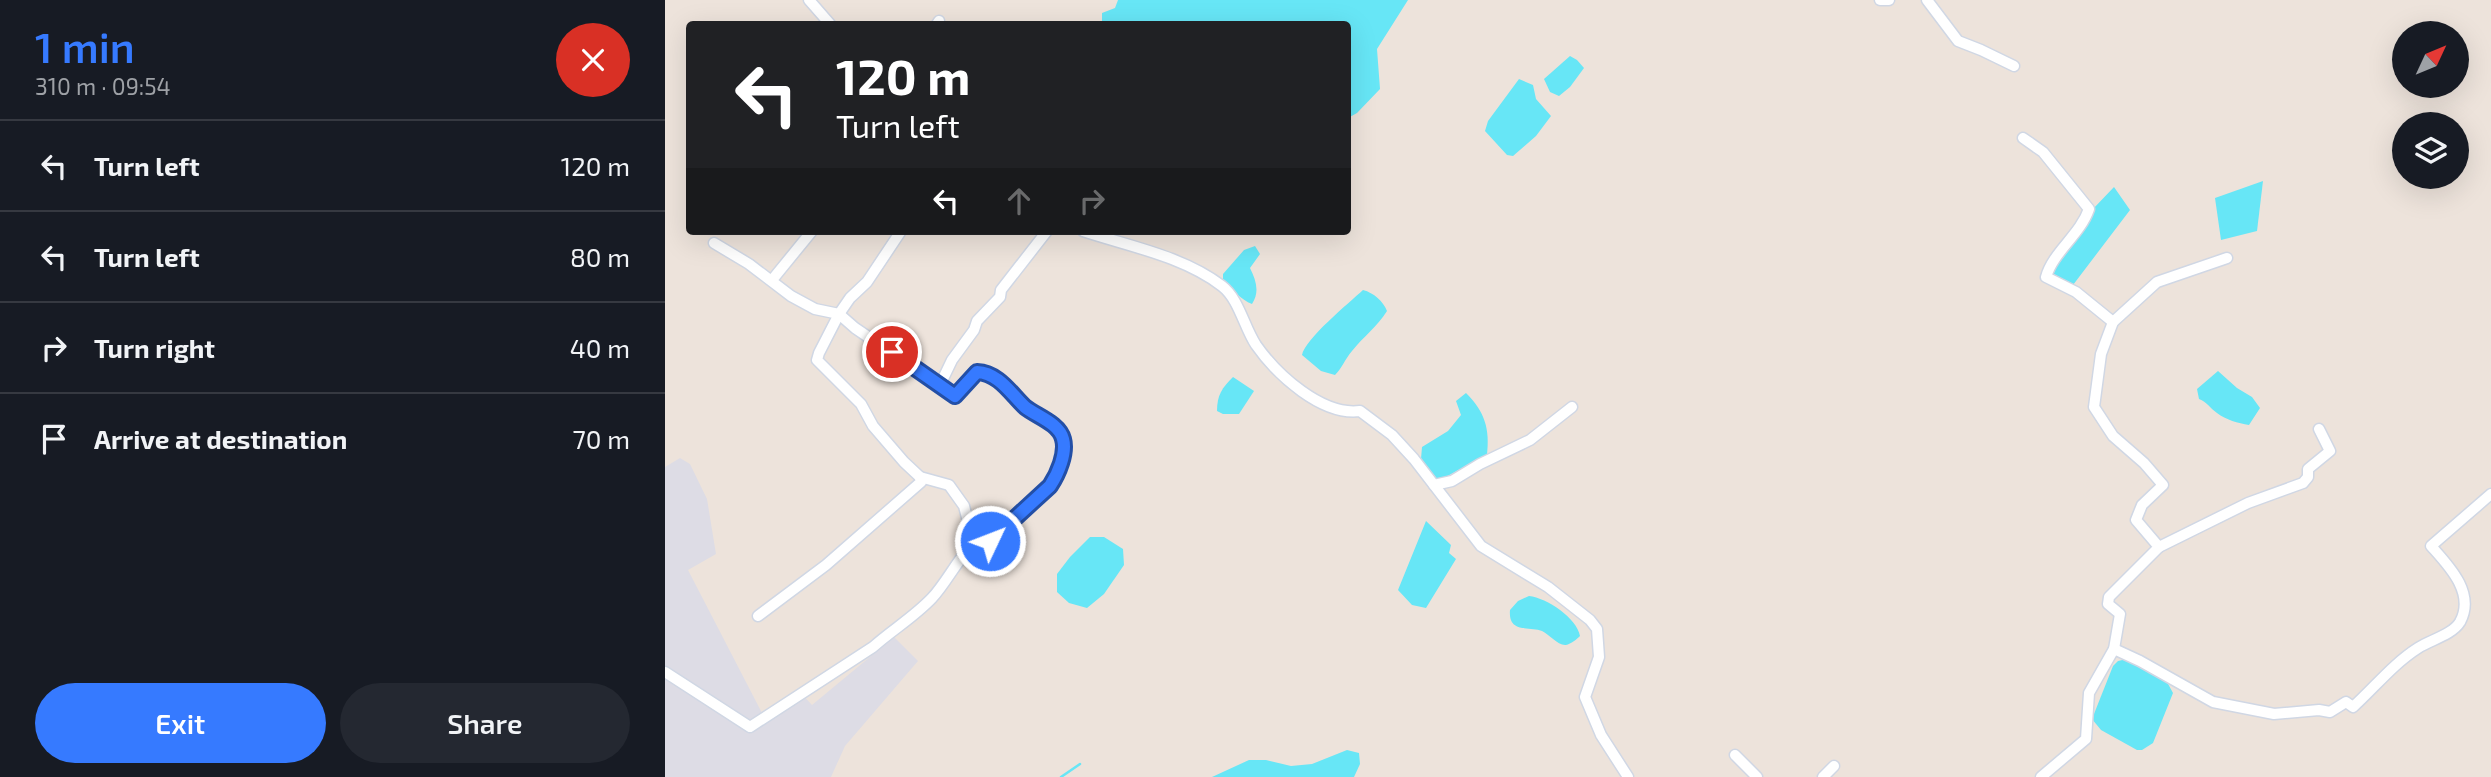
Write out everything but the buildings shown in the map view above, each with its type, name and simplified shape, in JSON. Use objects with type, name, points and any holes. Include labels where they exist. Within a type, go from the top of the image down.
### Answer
[{"type":"street","points":[[809,0],[827,21]]},
{"type":"street","points":[[1880,0],[1889,0]]},
{"type":"street","points":[[1927,0],[1958,41],[2014,66]]},
{"type":"street","points":[[2023,138],[2043,152],[2089,209],[2084,223],[2049,268],[2046,277],[2076,292],[2113,322]]},
{"type":"street","points":[[772,280],[809,235]]},
{"type":"street","points":[[898,235],[867,282],[838,314],[817,360],[861,404],[873,426],[920,477],[949,485],[964,506],[971,546]]},
{"type":"street","points":[[940,385],[952,360],[974,330],[977,321],[1000,297],[1001,290],[1044,235]]},
{"type":"street","points":[[1096,235],[1155,254],[1194,270],[1224,287],[1242,315],[1256,345],[1288,381],[1327,406],[1347,412],[1360,411],[1392,435],[1481,546],[1548,587],[1590,620],[1597,629],[1599,657],[1585,697],[1601,734],[1628,777]]},
{"type":"street","points":[[665,671],[750,727],[873,647],[934,597],[971,546],[981,541],[990,541],[1050,486],[1059,470],[1063,439],[1052,425],[1027,408],[1014,393],[981,371],[955,396],[838,314],[815,309],[791,296],[772,280],[714,243]]},
{"type":"street","points":[[2159,547],[2136,520],[2142,505],[2163,485],[2144,463],[2113,436],[2094,407],[2101,354],[2113,322],[2157,282],[2227,258]]},
{"type":"street","points":[[1434,485],[1453,481],[1529,440],[1572,407]]},
{"type":"street","points":[[2041,777],[2087,739],[2089,693],[2114,649],[2120,614],[2108,604],[2109,597],[2145,558],[2159,547],[2248,503],[2303,483],[2308,477],[2308,469],[2330,451],[2319,429]]},
{"type":"street","points":[[758,616],[826,565],[921,482],[920,477]]},
{"type":"street","points":[[2114,649],[2213,702],[2274,715],[2319,709],[2330,712],[2347,702],[2353,707],[2394,666],[2459,623],[2465,602],[2457,576],[2431,546],[2491,494]]},
{"type":"street","points":[[1735,755],[1757,777]]},
{"type":"street","points":[[1823,777],[1834,766]]},
{"type":"shaded area","points":[[680,458],[690,464],[707,499],[716,554],[688,570],[762,713],[799,691],[812,705],[894,637],[918,661],[845,746],[831,777],[665,777],[665,467]]},
{"type":"water","points":[[1118,0],[1408,0],[1377,49],[1380,89],[1351,116],[1351,21],[1102,21],[1102,13],[1115,8]]},
{"type":"water","points":[[1570,56],[1584,68],[1570,87],[1559,96],[1550,92],[1544,79]]},
{"type":"water","points":[[1519,79],[1533,85],[1536,99],[1551,116],[1536,136],[1513,156],[1507,155],[1485,131],[1488,121]]},
{"type":"water","points":[[2263,181],[2257,231],[2221,240],[2215,198]]},
{"type":"water","points":[[2114,187],[2130,210],[2073,285],[2052,273],[2089,222],[2093,209]]},
{"type":"water","points":[[1255,246],[1260,254],[1250,268],[1256,286],[1252,304],[1240,297],[1223,280],[1223,274],[1244,250]]},
{"type":"water","points":[[1363,290],[1378,298],[1387,311],[1335,375],[1321,371],[1302,355],[1305,348],[1338,312]]},
{"type":"water","points":[[2218,371],[2252,397],[2260,408],[2249,425],[2224,418],[2199,399],[2197,389]]},
{"type":"water","points":[[1233,377],[1254,391],[1239,414],[1223,414],[1217,411],[1219,396]]},
{"type":"water","points":[[1466,393],[1485,421],[1487,455],[1438,481],[1421,459],[1422,447],[1448,431],[1461,415],[1456,401]]},
{"type":"water","points":[[1426,521],[1451,545],[1449,553],[1456,559],[1426,608],[1412,605],[1398,590]]},
{"type":"water","points":[[1090,537],[1104,537],[1123,549],[1124,565],[1104,594],[1087,608],[1069,603],[1057,592],[1057,574]]},
{"type":"water","points":[[1529,596],[1560,610],[1573,622],[1580,636],[1570,644],[1563,645],[1542,631],[1521,628],[1512,623],[1510,610],[1518,601]]},
{"type":"water","points":[[2127,659],[2167,682],[2173,693],[2153,743],[2142,750],[2137,750],[2101,730],[2092,719],[2113,666],[2118,661]]},
{"type":"water","points":[[1347,750],[1359,753],[1360,764],[1354,777],[1212,777],[1249,760],[1266,760],[1291,766],[1312,764]]},
{"type":"waterway","points":[[1061,777],[1080,764]]},
{"type":"route","points":[[892,352],[955,396],[981,371],[999,381],[1027,408],[1062,435],[1063,447],[1056,478],[990,541]]}]
